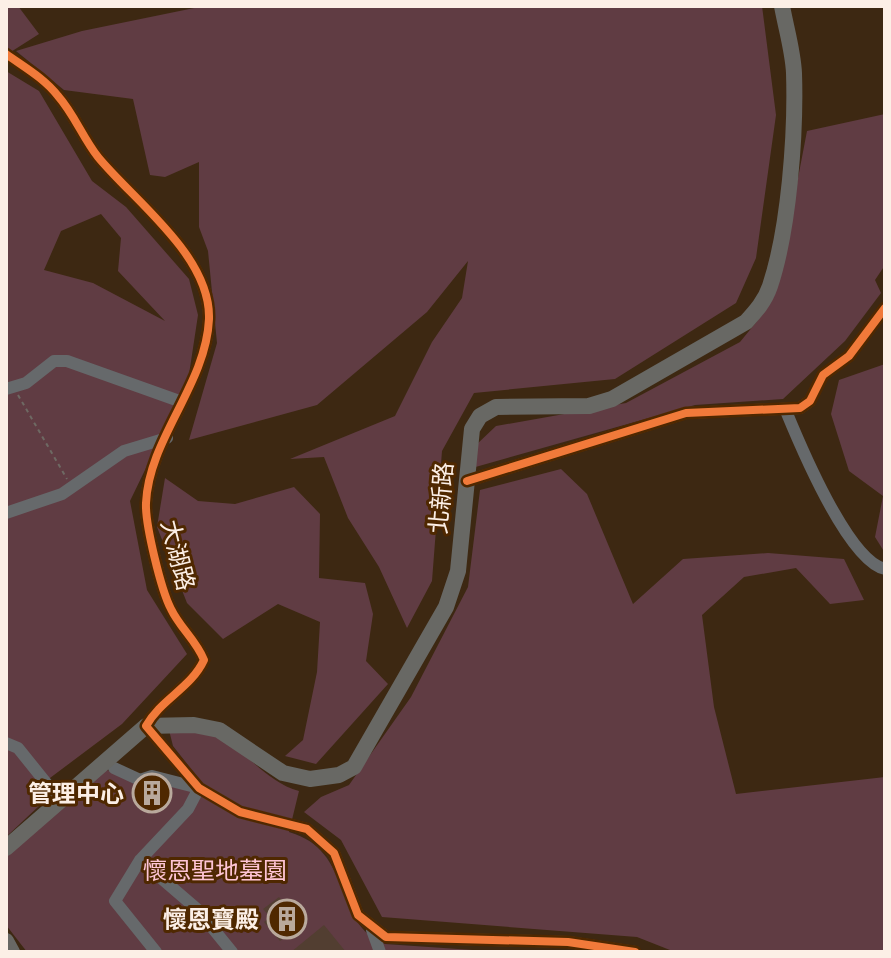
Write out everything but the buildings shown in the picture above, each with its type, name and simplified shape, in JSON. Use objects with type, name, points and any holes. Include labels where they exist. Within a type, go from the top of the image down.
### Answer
[{"type":"main road","name":"北新路","points":[[146,726],[186,725],[219,730],[283,773],[310,779],[339,775],[354,767],[446,607],[458,571],[472,429],[480,416],[496,407],[589,406],[612,399],[746,322],[762,305],[770,286],[785,204],[794,115],[794,69],[782,6]]},
{"type":"main road","points":[[6,848],[146,726]]},
{"type":"main road","points":[[6,941],[12,952]]},
{"type":"street","name":"大湖路","points":[[6,54],[43,80],[60,97],[97,156],[159,221],[187,257],[206,293],[209,319],[202,354],[149,479],[148,527],[171,609],[198,644],[204,660],[196,677],[156,709],[146,726]]},
{"type":"street","points":[[467,481],[686,413],[800,408],[810,401],[823,375],[849,356],[885,308]]},
{"type":"street","points":[[10,388],[26,383],[54,361],[67,361],[182,402]]},
{"type":"street","points":[[786,411],[822,494],[853,539],[879,567],[885,569]]},
{"type":"street","points":[[6,513],[72,487],[124,451],[167,438]]},
{"type":"street","points":[[146,726],[199,788]]},
{"type":"street","points":[[6,743],[18,748],[59,799]]},
{"type":"street","points":[[114,768],[140,780],[152,776],[199,788],[240,812],[307,829],[334,853],[358,915],[386,937],[568,942],[635,952]]},
{"type":"street","points":[[156,952],[115,901],[140,860],[188,809],[199,788]]},
{"type":"street","points":[[140,860],[197,909],[232,952]]},
{"type":"street","points":[[372,929],[380,952]]},
{"type":"path","points":[[10,388],[72,487]]},
{"type":"green space","points":[[6,6],[18,6],[39,34],[6,55]]},
{"type":"green space","points":[[204,6],[762,6],[776,115],[756,258],[736,303],[615,379],[474,393],[442,451],[432,581],[407,628],[379,567],[348,518],[324,457],[290,459],[395,416],[432,342],[462,298],[468,261],[427,312],[317,405],[189,440],[217,343],[208,251],[199,227],[199,162],[165,177],[150,175],[133,99],[64,90],[16,51],[82,31]]},
{"type":"green space","points":[[6,71],[39,91],[92,181],[126,207],[189,279],[198,315],[188,381],[130,501],[147,590],[187,654],[122,724],[38,787],[40,805],[6,837]],"holes":[[[101,214],[121,238],[118,271],[165,321],[93,283],[44,270],[61,231]]]},
{"type":"green space","points":[[885,114],[885,265],[875,280],[881,293],[845,341],[783,399],[695,405],[472,468],[476,445],[496,426],[626,403],[740,342],[758,320],[781,267],[807,131]]},
{"type":"green space","points":[[885,364],[885,553],[875,537],[883,496],[849,471],[831,414],[839,380]]},
{"type":"green space","points":[[561,469],[587,494],[633,604],[683,559],[768,553],[844,559],[864,600],[830,604],[796,568],[744,577],[702,615],[714,707],[736,794],[885,777],[885,952],[675,952],[637,937],[382,917],[341,840],[304,812],[321,797],[349,785],[411,697],[468,587],[480,490]]},
{"type":"green space","points":[[165,478],[198,501],[235,504],[294,487],[320,514],[319,578],[365,583],[373,614],[366,661],[388,684],[316,764],[285,756],[303,740],[317,672],[320,622],[278,604],[223,639],[187,603],[157,527]]},
{"type":"green space","name":"懷恩聖地墓園","points":[[169,730],[198,730],[215,735],[285,786],[299,791],[289,832],[310,841],[324,854],[356,920],[368,934],[385,944],[502,952],[27,952],[6,925],[6,851],[104,769],[144,783],[199,779],[173,746]]},
{"type":"cycle path","points":[[6,54],[40,78],[58,96],[98,157],[184,252],[198,273],[206,296],[209,319],[206,343],[189,389],[157,456],[149,479],[146,503],[151,541],[167,600],[204,660],[192,678],[146,726],[199,788],[240,812],[307,829],[334,853],[358,915],[386,937],[568,942],[635,952]]},
{"type":"cycle path","points":[[467,481],[686,413],[800,408],[810,401],[823,375],[849,356],[885,308]]},
{"type":"place","name":"管理中心","points":[[152,793]]},
{"type":"place","name":"懷恩寶殿","points":[[287,919]]}]
